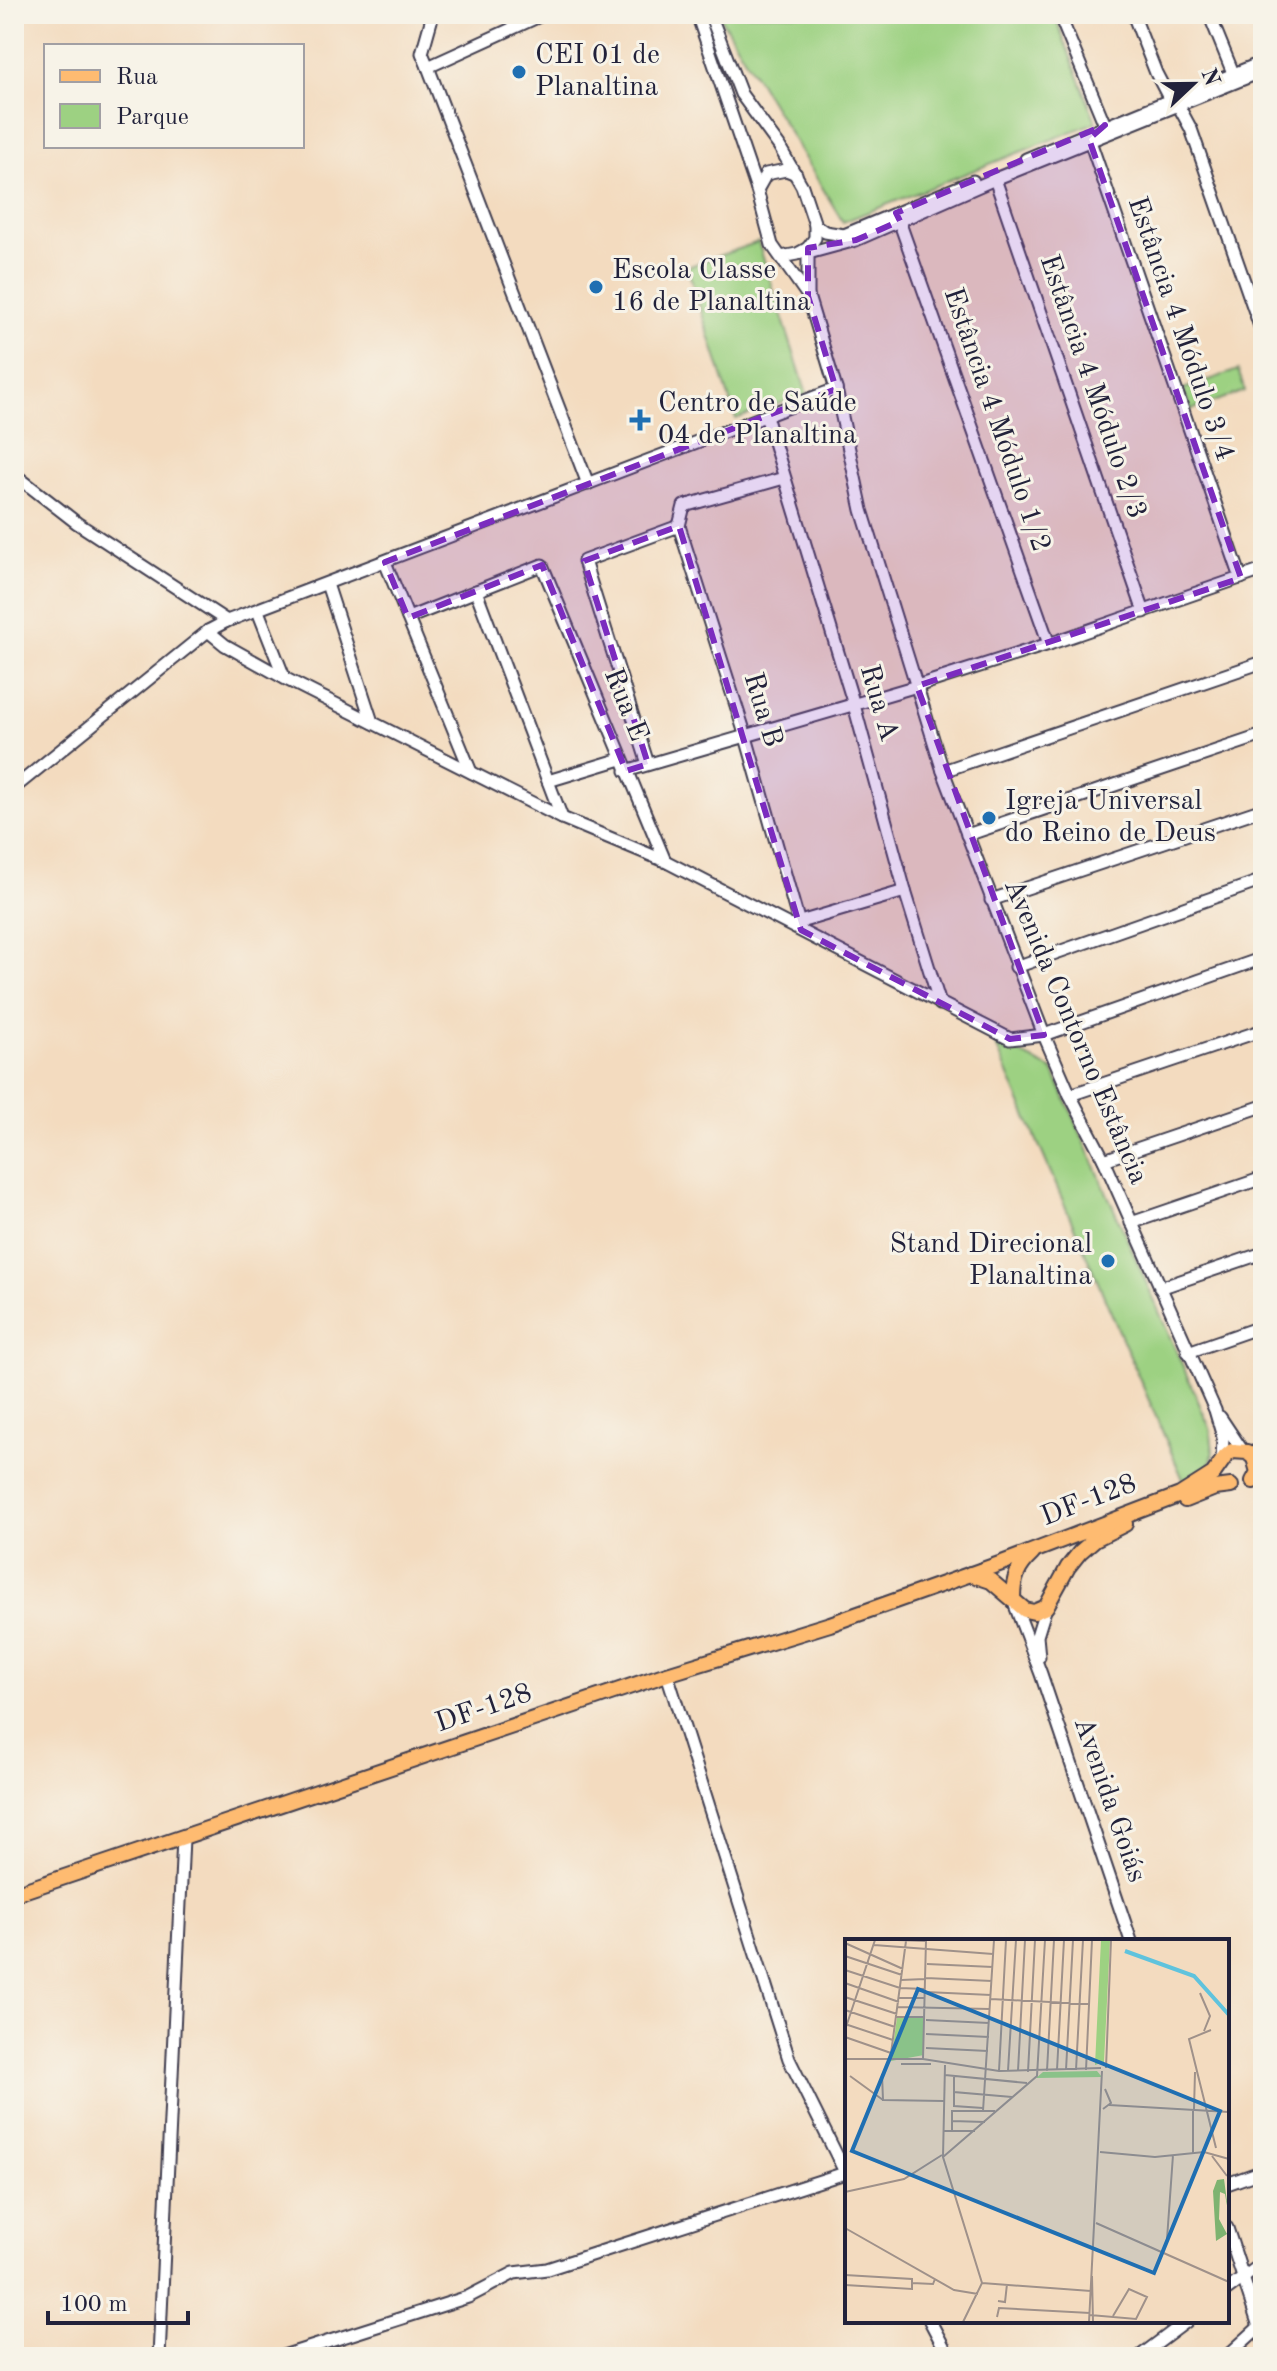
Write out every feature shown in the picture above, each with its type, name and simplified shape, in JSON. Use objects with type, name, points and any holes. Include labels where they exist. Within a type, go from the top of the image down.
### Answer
[{"type":"main road","name":"DF-128","points":[[14,1894],[667,1674],[830,1624],[1180,1495],[1204,1481],[1232,1451],[1252,1454],[1258,1467],[1258,1480],[1241,1488],[1215,1488],[1095,1539],[1068,1567],[1046,1607]]},
{"type":"main road","points":[[1221,1463],[1224,1480],[1231,1486]]},
{"type":"main road","points":[[1013,1599],[1013,1583],[1018,1569],[1047,1545],[1064,1553],[1068,1567]]},
{"type":"main road","points":[[970,1574],[991,1581],[1030,1612],[1046,1607]]},
{"type":"street","points":[[433,14],[422,53],[588,484]]},
{"type":"street","points":[[428,67],[544,14]]},
{"type":"street","name":"Avenida Contorno Estância","points":[[697,14],[757,190],[772,245],[808,296]]},
{"type":"street","points":[[710,14],[741,94],[796,174],[815,225],[825,232],[844,235],[898,217],[1090,141],[1233,73],[1263,62]]},
{"type":"street","points":[[1059,14],[1105,125]]},
{"type":"street","points":[[1133,14],[1156,73],[1191,129],[1263,335]]},
{"type":"street","points":[[1209,14],[1233,73]]},
{"type":"street","points":[[781,257],[808,248],[812,252],[856,240],[898,217],[1105,125],[1263,71]]},
{"type":"street","points":[[1090,141],[1105,125]]},
{"type":"street","name":"Estância 4 Módulo 3/4","points":[[1090,141],[1241,578]]},
{"type":"street","points":[[757,190],[766,174],[786,170],[796,174]]},
{"type":"street","name":"Estância 4 Módulo 2/3","points":[[995,179],[1144,612]]},
{"type":"street","name":"Estância 4 Módulo 1/2","points":[[898,217],[1049,644]]},
{"type":"street","name":"Avenida Contorno Estância","points":[[815,225],[815,238],[808,248],[808,296],[836,389],[862,510],[943,771],[1044,1035],[1070,1095],[1104,1160],[1215,1410],[1223,1437],[1221,1463]]},
{"type":"street","points":[[14,788],[208,631],[227,621],[836,389]]},
{"type":"street","name":"Rua A","points":[[766,416],[940,1004]]},
{"type":"street","points":[[14,474],[77,523],[227,621]]},
{"type":"street","points":[[648,764],[584,561],[679,526],[684,506],[784,478]]},
{"type":"street","name":"Rua B","points":[[679,526],[746,737],[801,926]]},
{"type":"street","points":[[385,562],[471,772]]},
{"type":"street","name":"Rua E","points":[[476,591],[542,565],[665,861]]},
{"type":"street","points":[[548,781],[623,765],[648,764],[746,737],[1049,644],[1263,570]]},
{"type":"street","points":[[327,584],[372,722]]},
{"type":"street","points":[[408,618],[476,591],[562,818]]},
{"type":"street","points":[[258,611],[284,678]]},
{"type":"street","points":[[208,631],[225,645],[284,678],[562,818],[665,861],[801,926],[940,1004],[1010,1039],[1044,1035],[1263,958]]},
{"type":"street","points":[[943,771],[1263,662]]},
{"type":"street","points":[[967,835],[1263,735]]},
{"type":"street","points":[[991,900],[1263,809]]},
{"type":"street","points":[[1016,967],[1263,880]]},
{"type":"street","points":[[801,926],[905,891]]},
{"type":"street","points":[[1070,1095],[1263,1030]]},
{"type":"street","points":[[1104,1160],[1263,1106]]},
{"type":"street","points":[[1131,1223],[1263,1178]]},
{"type":"street","points":[[1160,1288],[1263,1253]]},
{"type":"street","points":[[1188,1352],[1263,1326]]},
{"type":"street","name":"Avenida Contorno Estância","points":[[1215,1410],[1252,1454]]},
{"type":"street","name":"Avenida Goiás","points":[[1013,1599],[1130,1939]]},
{"type":"street","name":"Avenida Goiás","points":[[1041,1674],[1037,1636],[1046,1607]]},
{"type":"street","points":[[667,1674],[789,2059],[845,2173]]},
{"type":"street","points":[[159,2357],[183,1838]]},
{"type":"street","points":[[1229,2183],[1263,2171]]},
{"type":"street","points":[[280,2357],[468,2297],[514,2273],[547,2269],[845,2175]]},
{"type":"street","points":[[1226,2357],[1261,2333],[1229,2234]]},
{"type":"street","points":[[1229,2288],[1263,2263]]},
{"type":"street","points":[[931,2323],[949,2357]]},
{"type":"street","points":[[1139,2357],[1184,2323]]},
{"type":"highlighted area","points":[[1105,125],[1089,139],[1241,578],[917,686],[1044,1035],[1010,1039],[801,930],[679,526],[584,561],[648,764],[626,771],[542,565],[408,618],[385,562],[836,389],[808,296],[808,248],[856,240],[900,221],[896,213]]},
{"type":"green space","points":[[718,14],[1054,14],[1096,122],[843,222]]},
{"type":"green space","points":[[758,242],[807,394],[736,419],[687,267]]},
{"type":"green space","points":[[1238,370],[1245,391],[1191,410],[1183,389]]},
{"type":"green space","points":[[994,1041],[1053,1070],[1210,1428],[1211,1462],[1203,1472],[1185,1484]]},
{"type":"place","name":"CEI 01 de Planaltina","points":[[519,72]]},
{"type":"place","name":"Escola Classe 16 de Planaltina","points":[[596,287]]},
{"type":"place","name":"Centro de Saúde 04 de Planaltina","points":[[640,420]]},
{"type":"place","name":"Igreja Universal do Reino de Deus","points":[[989,818]]},
{"type":"place","name":"Stand Direcional Planaltina","points":[[1108,1261]]}]
